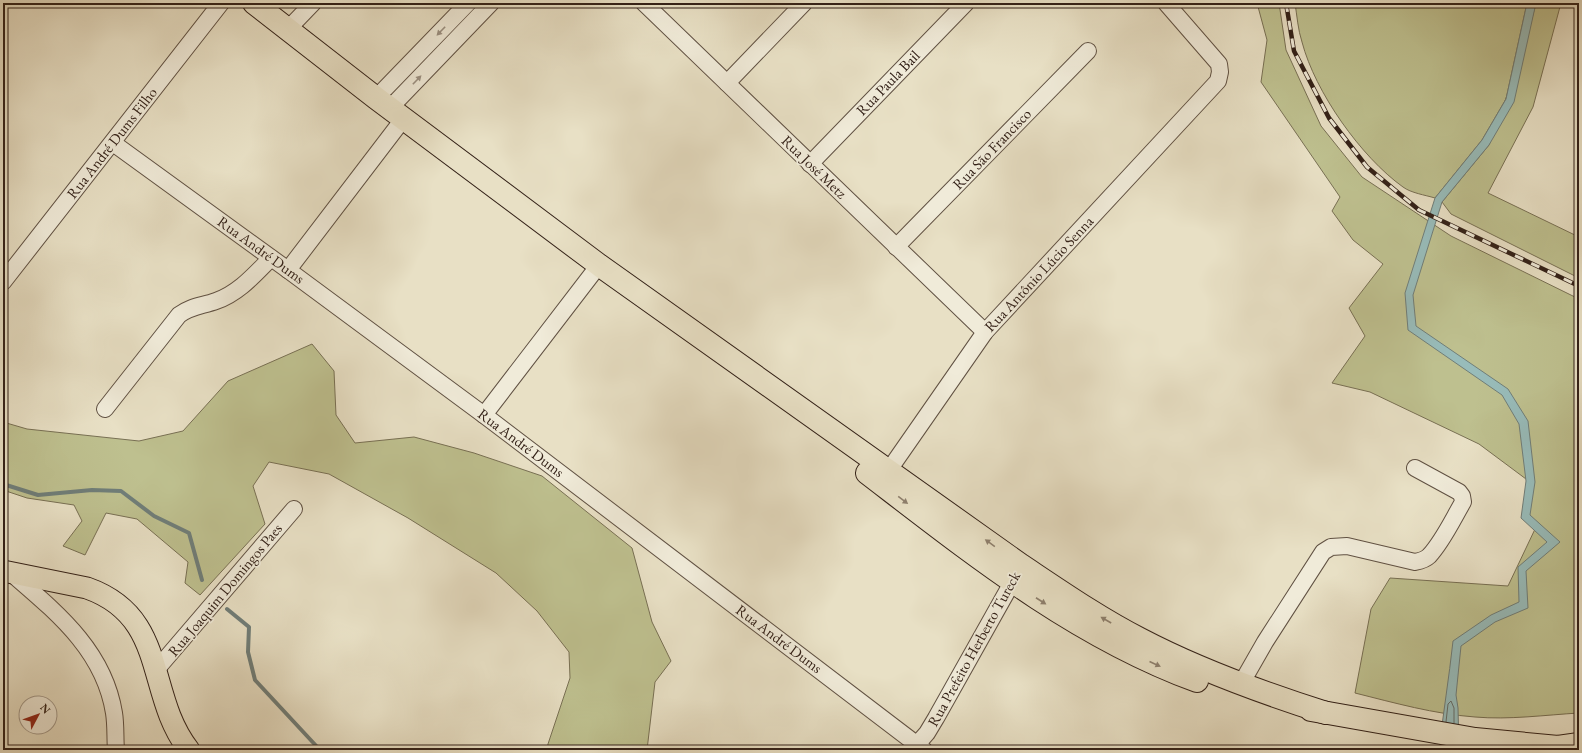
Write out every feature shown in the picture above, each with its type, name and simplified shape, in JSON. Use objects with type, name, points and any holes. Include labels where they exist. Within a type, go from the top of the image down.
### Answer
[{"type":"highway","points":[[254,3],[598,265],[1017,574],[1070,619],[1095,633],[1136,655],[1183,676],[1231,692],[1326,713],[1475,739],[1560,748],[1579,744]]},
{"type":"highway","points":[[1017,574],[1072,599],[1140,639],[1241,684],[1326,713]]},
{"type":"main road","points":[[7,572],[87,588],[99,592],[112,600],[133,619],[147,642],[176,732],[189,750]]},
{"type":"street","name":"Rua André Dums Filho","points":[[3,282],[221,3]]},
{"type":"street","points":[[288,29],[313,3]]},
{"type":"street","points":[[288,270],[390,108],[468,3]]},
{"type":"street","points":[[390,108],[491,3]]},
{"type":"street","name":"Rua José Metz","points":[[644,3],[985,332]]},
{"type":"street","points":[[727,83],[804,3]]},
{"type":"street","name":"Rua Paula Bail","points":[[810,164],[966,3]]},
{"type":"street","name":"Rua Antônio Lúcio Senna","points":[[884,476],[985,332],[1218,81],[1220,72],[1218,64],[1166,3]]},
{"type":"street","name":"Rua São Francisco","points":[[896,247],[1088,51]]},
{"type":"street","name":"Rua André Dums","points":[[113,143],[484,415],[918,748]]},
{"type":"street","points":[[106,409],[179,315],[186,310],[216,301],[231,294],[244,285],[271,258]]},
{"type":"street","points":[[484,415],[598,265]]},
{"type":"street","points":[[1241,684],[1265,642],[1323,552],[1331,547],[1347,546],[1415,562],[1428,557],[1443,536],[1463,502],[1462,496],[1459,492],[1415,468]]},
{"type":"street","name":"Rua Joaquim Domingos Paes","points":[[156,670],[294,509]]},
{"type":"street","points":[[7,572],[64,620],[91,653],[99,667],[114,713],[116,750]]},
{"type":"street","name":"Rua Prefeito Herberto Tureck","points":[[918,748],[1017,574]]},
{"type":"green space","points":[[1257,3],[1279,3],[1286,50],[1321,126],[1362,177],[1451,236],[1579,299],[1579,713],[1514,718],[1460,716],[1430,711],[1355,693],[1371,609],[1390,578],[1508,586],[1536,527],[1525,517],[1530,482],[1479,444],[1370,392],[1332,383],[1365,336],[1349,308],[1383,264],[1353,240],[1332,211],[1340,197],[1261,82],[1267,40]]},
{"type":"green space","points":[[1295,3],[1527,3],[1506,99],[1482,140],[1435,198],[1406,189],[1387,174],[1371,159],[1342,122],[1317,82],[1308,61],[1302,42]]},
{"type":"green space","points":[[1536,3],[1561,3],[1533,107],[1488,193],[1579,237],[1579,278],[1451,214],[1442,202],[1489,145],[1525,46]]},
{"type":"green space","points":[[312,344],[334,371],[336,415],[355,443],[414,437],[474,453],[542,476],[632,548],[652,622],[671,661],[655,682],[647,750],[547,750],[570,678],[569,652],[537,611],[496,573],[408,518],[329,474],[269,462],[253,486],[265,524],[200,595],[185,583],[188,562],[137,519],[106,513],[85,555],[63,546],[82,521],[74,505],[27,498],[3,490],[3,422],[27,429],[139,441],[183,431],[228,381]]},
{"type":"water","points":[[1527,3],[1536,3],[1514,102],[1489,145],[1442,202],[1413,295],[1416,326],[1508,389],[1528,421],[1535,482],[1530,515],[1560,542],[1526,571],[1528,608],[1495,622],[1461,646],[1456,695],[1458,708],[1459,750],[1439,750],[1453,641],[1491,615],[1519,602],[1518,567],[1547,542],[1521,518],[1526,481],[1519,424],[1502,395],[1408,330],[1405,293],[1435,198],[1482,140],[1506,99]]},
{"type":"waterway","points":[[3,484],[38,495],[92,490],[121,491],[154,516],[189,533],[202,580]]},
{"type":"waterway","points":[[227,609],[249,627],[248,652],[255,680],[320,750]]},
{"type":"railway","points":[[1286,3],[1294,51],[1329,118],[1367,167],[1419,210],[1579,286]]}]
